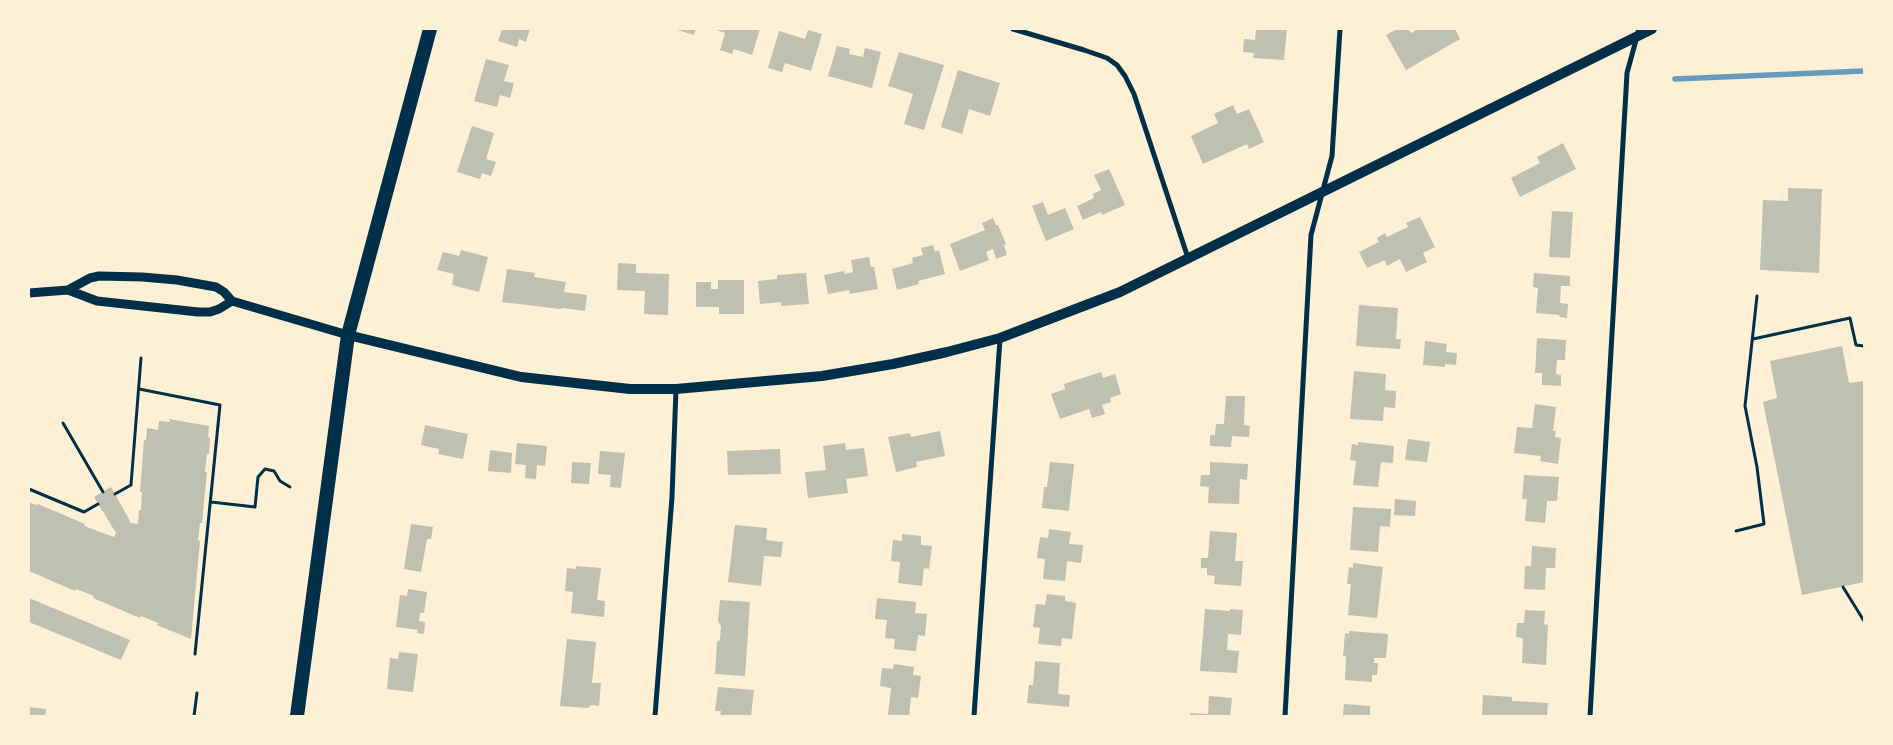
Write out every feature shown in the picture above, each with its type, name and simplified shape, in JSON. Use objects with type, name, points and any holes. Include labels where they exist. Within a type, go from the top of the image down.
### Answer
[{"type":"highway","points":[[296,716],[348,335],[430,29]]},
{"type":"main road","points":[[348,335],[521,377],[630,389],[676,389],[822,376],[902,362],[1000,338],[1120,292],[1638,32],[1652,29]]},
{"type":"street","points":[[1013,29],[1107,58],[1125,76],[1134,94],[1188,258]]},
{"type":"street","points":[[1285,716],[1311,235],[1332,156],[1340,29]]},
{"type":"street","points":[[1590,716],[1627,73],[1638,32]]},
{"type":"street","points":[[29,293],[68,290],[90,278],[99,276],[142,277],[199,283],[216,287],[224,292],[232,301],[348,335]]},
{"type":"street","points":[[68,290],[97,301],[198,312],[210,312],[232,301]]},
{"type":"street","points":[[974,716],[1000,338]]},
{"type":"street","points":[[656,716],[672,497],[676,389]]},
{"type":"path","points":[[1736,531],[1764,524],[1757,467],[1746,406],[1757,296]]},
{"type":"path","points":[[1753,339],[1850,318],[1856,345],[1864,346]]},
{"type":"path","points":[[115,494],[131,485],[141,358]]},
{"type":"path","points":[[139,389],[220,405],[195,654]]},
{"type":"path","points":[[63,423],[103,492]]},
{"type":"path","points":[[210,502],[255,507],[258,476],[265,469],[274,471],[280,481],[290,487]]},
{"type":"path","points":[[29,489],[84,512],[98,504]]},
{"type":"path","points":[[1843,587],[1864,621]]},
{"type":"path","points":[[194,716],[197,693]]},
{"type":"building","points":[[502,29],[530,29],[526,42],[519,39],[517,47],[498,41]]},
{"type":"building","points":[[674,29],[696,29],[694,35]]},
{"type":"building","points":[[714,29],[760,29],[752,55],[734,49],[732,54],[720,50],[725,33]]},
{"type":"building","points":[[1256,29],[1287,29],[1284,60],[1253,58],[1254,53],[1243,52],[1244,39],[1255,40]]},
{"type":"building","points":[[1397,29],[1408,29],[1411,33],[1418,29],[1455,29],[1460,39],[1406,70],[1386,35]]},
{"type":"building","points":[[808,30],[822,34],[811,71],[785,63],[782,72],[768,68],[779,31],[805,39]]},
{"type":"building","points":[[837,46],[850,49],[849,54],[863,57],[865,48],[881,52],[872,88],[828,76]]},
{"type":"building","points":[[899,52],[944,65],[924,130],[904,124],[913,94],[888,86]]},
{"type":"building","points":[[486,59],[509,65],[504,81],[514,83],[510,98],[500,95],[497,107],[474,101]]},
{"type":"building","points":[[958,70],[1000,83],[990,116],[969,109],[962,134],[941,127]]},
{"type":"building","points":[[1233,105],[1237,114],[1249,109],[1264,142],[1249,149],[1247,144],[1203,164],[1191,136],[1218,123],[1214,114]]},
{"type":"building","points":[[472,126],[494,133],[486,159],[496,162],[491,176],[482,173],[480,179],[457,172]]},
{"type":"building","points":[[1563,143],[1576,169],[1520,197],[1511,178],[1540,163],[1537,157]]},
{"type":"building","points":[[1109,169],[1125,205],[1102,215],[1101,212],[1083,220],[1077,206],[1094,198],[1093,194],[1101,190],[1094,175]]},
{"type":"building","points":[[1788,188],[1822,189],[1819,273],[1760,270],[1763,200],[1788,201]]},
{"type":"building","points":[[1043,202],[1048,215],[1065,208],[1074,229],[1046,241],[1032,206]]},
{"type":"building","points":[[1552,211],[1573,212],[1570,258],[1549,257]]},
{"type":"building","points":[[1420,217],[1435,247],[1423,253],[1427,262],[1406,272],[1400,259],[1387,266],[1385,260],[1367,268],[1359,252],[1379,242],[1377,238],[1385,233],[1387,237],[1408,227],[1406,223]]},
{"type":"building","points":[[993,218],[1006,244],[1004,245],[1007,255],[996,259],[993,249],[986,252],[989,260],[960,271],[950,244],[985,230],[982,223]]},
{"type":"building","points":[[933,245],[935,252],[939,250],[945,274],[918,281],[919,284],[897,290],[892,269],[913,263],[912,258],[923,255],[921,248]]},
{"type":"building","points":[[461,250],[488,257],[479,292],[452,285],[454,274],[437,270],[443,252],[459,256]]},
{"type":"building","points":[[869,257],[871,267],[874,267],[878,289],[850,294],[849,290],[828,294],[824,275],[844,271],[845,274],[853,272],[851,260]]},
{"type":"building","points":[[618,263],[636,264],[636,273],[669,274],[668,315],[644,314],[645,291],[617,290]]},
{"type":"building","points":[[507,269],[535,273],[534,277],[566,282],[564,292],[587,295],[585,311],[502,302]]},
{"type":"building","points":[[806,273],[809,304],[781,306],[781,302],[760,304],[758,281],[777,279],[777,275]]},
{"type":"building","points":[[1534,273],[1570,276],[1570,286],[1561,286],[1560,303],[1568,304],[1567,318],[1560,317],[1559,315],[1536,313],[1538,288],[1533,287]]},
{"type":"building","points":[[718,280],[744,280],[744,314],[719,314],[719,307],[696,307],[696,282],[711,282],[711,289],[718,289]]},
{"type":"building","points":[[1359,305],[1398,308],[1396,339],[1401,339],[1400,349],[1356,346]]},
{"type":"building","points":[[1537,338],[1566,340],[1565,360],[1557,360],[1556,374],[1561,375],[1561,386],[1542,385],[1542,373],[1535,373]]},
{"type":"building","points":[[1425,341],[1447,344],[1446,352],[1457,353],[1456,365],[1445,364],[1445,367],[1423,365]]},
{"type":"building","points":[[1842,346],[1849,383],[1863,381],[1864,389],[1864,582],[1802,595],[1763,402],[1777,398],[1770,361]]},
{"type":"building","points":[[1354,371],[1386,374],[1385,390],[1396,391],[1395,408],[1384,407],[1383,421],[1350,419]]},
{"type":"building","points":[[1101,372],[1103,378],[1115,374],[1121,394],[1110,398],[1111,402],[1102,405],[1105,414],[1092,418],[1089,409],[1060,419],[1051,394],[1065,389],[1064,384]]},
{"type":"building","points":[[1226,396],[1245,396],[1244,425],[1250,426],[1249,437],[1232,436],[1231,447],[1210,446],[1210,435],[1215,435],[1216,424],[1224,424]]},
{"type":"building","points":[[1535,404],[1556,407],[1553,431],[1556,431],[1555,437],[1561,438],[1558,464],[1540,461],[1541,456],[1514,453],[1517,427],[1532,428]]},
{"type":"building","points":[[169,419],[209,426],[209,454],[207,454],[202,523],[200,523],[198,540],[200,541],[191,639],[157,625],[158,623],[141,616],[140,618],[93,598],[94,596],[76,589],[75,591],[29,571],[29,502],[38,504],[85,524],[84,526],[114,537],[116,533],[94,497],[111,487],[131,523],[138,524],[139,510],[141,510],[142,492],[140,492],[144,440],[146,440],[147,428],[158,430],[159,421],[170,422]]},
{"type":"building","points":[[425,425],[468,434],[463,459],[438,454],[439,449],[421,445]]},
{"type":"building","points":[[940,431],[945,456],[916,462],[917,467],[896,472],[888,437],[910,433],[911,437]]},
{"type":"building","points":[[1408,439],[1430,442],[1427,462],[1405,460]]},
{"type":"building","points":[[1358,442],[1394,446],[1393,463],[1381,462],[1378,487],[1353,485],[1356,461],[1350,460],[1352,444],[1358,445]]},
{"type":"building","points":[[517,443],[547,446],[545,466],[537,465],[536,479],[525,478],[526,465],[515,464]]},
{"type":"building","points":[[845,443],[846,450],[864,448],[868,476],[846,479],[848,493],[808,498],[805,472],[826,470],[823,446]]},
{"type":"building","points":[[780,449],[781,474],[728,475],[727,451]]},
{"type":"building","points":[[490,450],[512,453],[511,473],[488,471]]},
{"type":"building","points":[[600,451],[625,453],[621,488],[610,487],[611,475],[598,474]]},
{"type":"building","points":[[572,462],[591,463],[589,484],[571,483]]},
{"type":"building","points":[[1050,462],[1074,464],[1069,511],[1042,508],[1044,487],[1047,487]]},
{"type":"building","points":[[1210,462],[1248,464],[1247,480],[1240,479],[1239,504],[1208,503],[1209,487],[1200,486],[1201,475],[1210,475]]},
{"type":"building","points":[[1524,475],[1559,477],[1557,501],[1547,501],[1545,523],[1525,521],[1527,499],[1522,499]]},
{"type":"building","points":[[1395,499],[1416,501],[1415,516],[1394,515]]},
{"type":"building","points":[[1353,507],[1391,509],[1390,527],[1380,526],[1378,552],[1350,550]]},
{"type":"building","points":[[411,524],[433,527],[431,539],[427,539],[421,572],[404,569]]},
{"type":"building","points":[[735,525],[767,528],[766,540],[783,542],[781,557],[764,556],[761,586],[728,582]]},
{"type":"building","points":[[1049,529],[1071,532],[1069,544],[1083,545],[1081,563],[1067,561],[1065,581],[1043,579],[1045,559],[1037,558],[1040,537],[1048,538]]},
{"type":"building","points":[[1210,531],[1237,533],[1235,561],[1243,561],[1241,586],[1214,584],[1215,576],[1207,575],[1207,568],[1201,568],[1201,558],[1208,558]]},
{"type":"building","points":[[902,534],[921,536],[921,545],[932,546],[929,569],[924,568],[922,586],[898,583],[900,562],[891,561],[893,540],[902,541]]},
{"type":"building","points":[[1532,546],[1556,548],[1555,568],[1546,568],[1545,590],[1524,589],[1525,566],[1531,566]]},
{"type":"building","points":[[1353,563],[1383,567],[1377,618],[1348,615],[1351,584],[1347,584],[1349,567],[1353,568]]},
{"type":"building","points":[[576,566],[601,568],[597,600],[605,601],[604,617],[571,613],[573,592],[565,591],[567,568],[576,569]]},
{"type":"building","points":[[408,589],[427,592],[424,613],[420,613],[419,621],[425,622],[424,634],[417,633],[418,630],[396,627],[400,595],[407,596]]},
{"type":"building","points":[[1047,594],[1065,596],[1065,601],[1076,603],[1072,639],[1062,638],[1061,646],[1038,644],[1040,628],[1033,627],[1036,604],[1045,605]]},
{"type":"building","points":[[29,598],[130,640],[121,660],[29,622]]},
{"type":"building","points":[[877,598],[916,602],[915,613],[927,614],[925,636],[918,635],[916,651],[894,649],[895,639],[885,638],[887,620],[875,619]]},
{"type":"building","points":[[720,600],[750,602],[745,676],[715,674],[717,642],[720,640],[721,626],[718,621]]},
{"type":"building","points":[[1205,609],[1243,610],[1241,635],[1228,634],[1227,650],[1239,651],[1237,673],[1200,671]]},
{"type":"building","points":[[1525,610],[1545,611],[1544,624],[1548,625],[1546,665],[1522,663],[1523,638],[1516,637],[1517,623],[1524,623]]},
{"type":"building","points":[[1349,631],[1388,634],[1386,658],[1374,658],[1374,663],[1378,663],[1377,675],[1372,675],[1372,682],[1345,680],[1346,656],[1343,656],[1345,633],[1349,634]]},
{"type":"building","points":[[567,639],[596,642],[592,683],[601,683],[599,706],[591,705],[588,708],[560,706]]},
{"type":"building","points":[[399,652],[418,654],[413,692],[387,689],[390,658],[398,659]]},
{"type":"building","points":[[1035,661],[1060,663],[1058,694],[1070,695],[1069,707],[1027,703],[1029,685],[1033,685]]},
{"type":"building","points":[[894,664],[914,667],[913,675],[921,676],[918,698],[911,697],[909,716],[888,715],[891,688],[880,686],[882,668],[893,669]]},
{"type":"building","points":[[718,687],[754,690],[751,716],[720,716],[721,711],[715,711]]},
{"type":"building","points":[[1483,695],[1512,697],[1512,701],[1548,703],[1547,716],[1482,716]]},
{"type":"building","points":[[1209,696],[1232,698],[1230,716],[1190,716],[1190,713],[1208,714]]},
{"type":"building","points":[[1344,704],[1370,706],[1370,716],[1343,716]]},
{"type":"building","points":[[29,707],[46,709],[45,716],[29,716]]},
{"type":"waterway","points":[[1675,79],[1864,71]]}]
